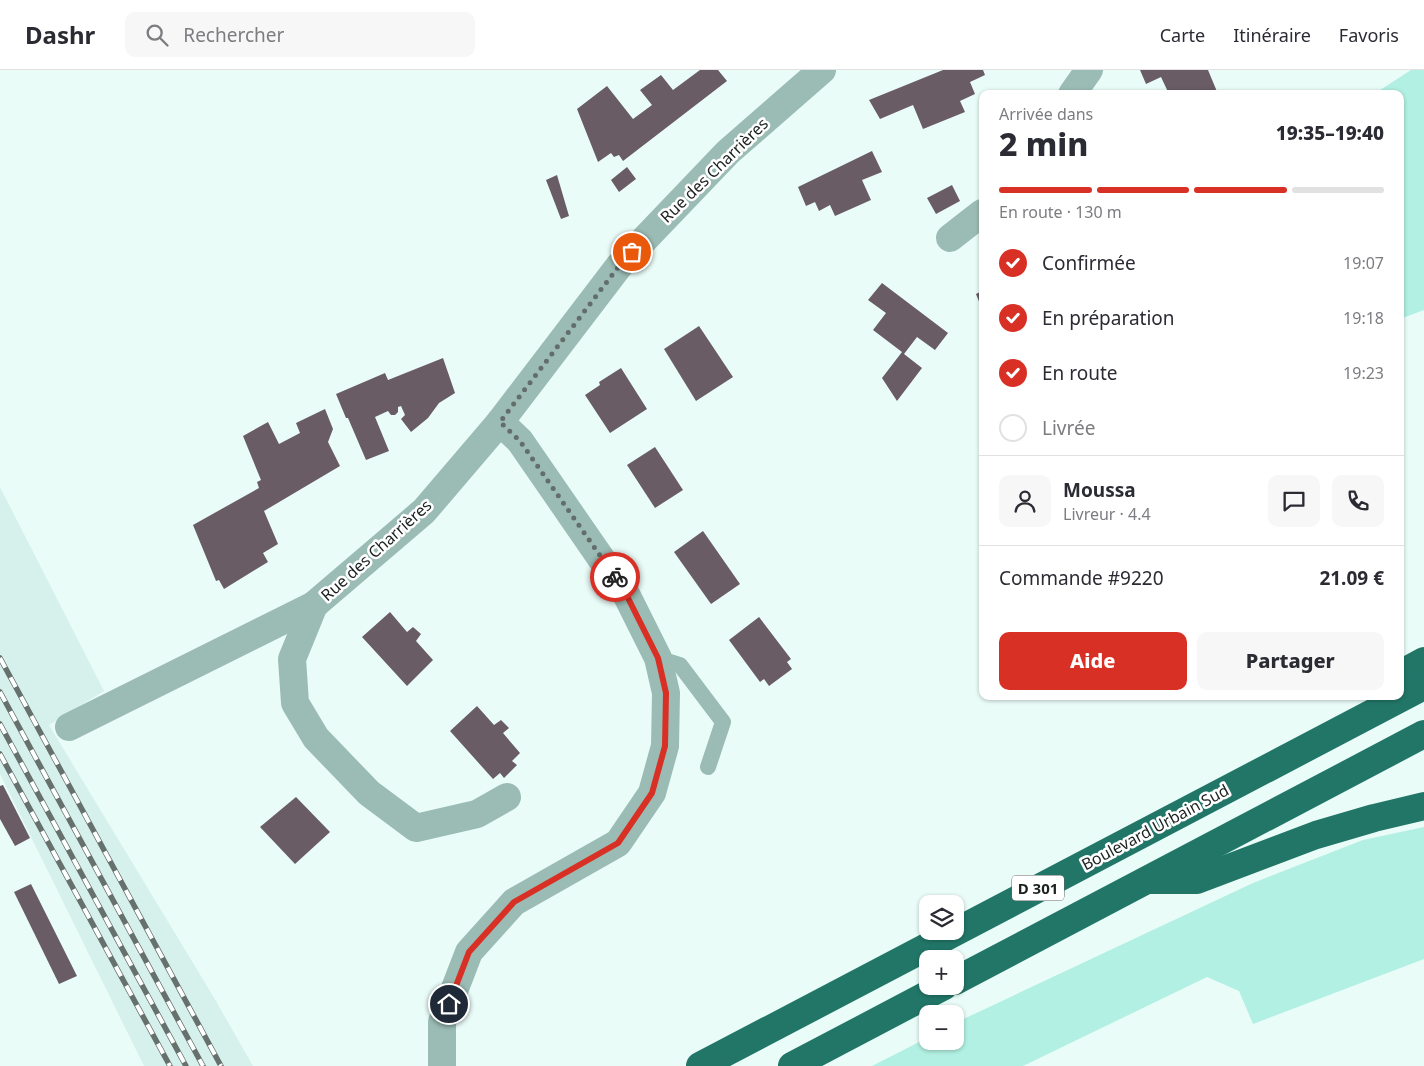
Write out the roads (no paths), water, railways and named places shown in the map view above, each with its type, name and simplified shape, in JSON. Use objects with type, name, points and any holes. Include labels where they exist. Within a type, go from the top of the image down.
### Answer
[{"type":"highway","points":[[1404,672],[1424,661]]},
{"type":"highway","name":"Boulevard Urbain Sud","points":[[1404,694],[1424,686]]},
{"type":"highway","name":"Boulevard Urbain Sud","points":[[700,1066],[1380,704]]},
{"type":"highway","name":"D 301","points":[[964,976],[1424,734]]},
{"type":"highway","points":[[1147,880],[1197,880],[1316,835],[1424,806]]},
{"type":"highway","points":[[792,1066],[927,995]]},
{"type":"street","name":"Rue des Charrières","points":[[69,727],[314,605],[424,511],[500,422],[619,266],[728,152],[822,70]]},
{"type":"street","points":[[1075,90],[1089,70]]},
{"type":"street","points":[[950,238],[979,215]]},
{"type":"street","points":[[442,1066],[442,1022],[469,952],[514,902],[618,843],[652,793],[665,746],[666,693],[658,658],[627,596],[520,441],[500,422]]},
{"type":"street","points":[[314,605],[292,659],[295,703],[316,738],[370,793],[416,828],[477,814],[507,797]]},
{"type":"lane","points":[[658,658],[680,665],[723,722],[708,767]]},
{"type":"railway","points":[[0,658],[221,1066]]},
{"type":"railway","points":[[0,692],[203,1066]]},
{"type":"railway","points":[[0,724],[186,1066]]},
{"type":"railway","points":[[0,754],[170,1066]]}]
